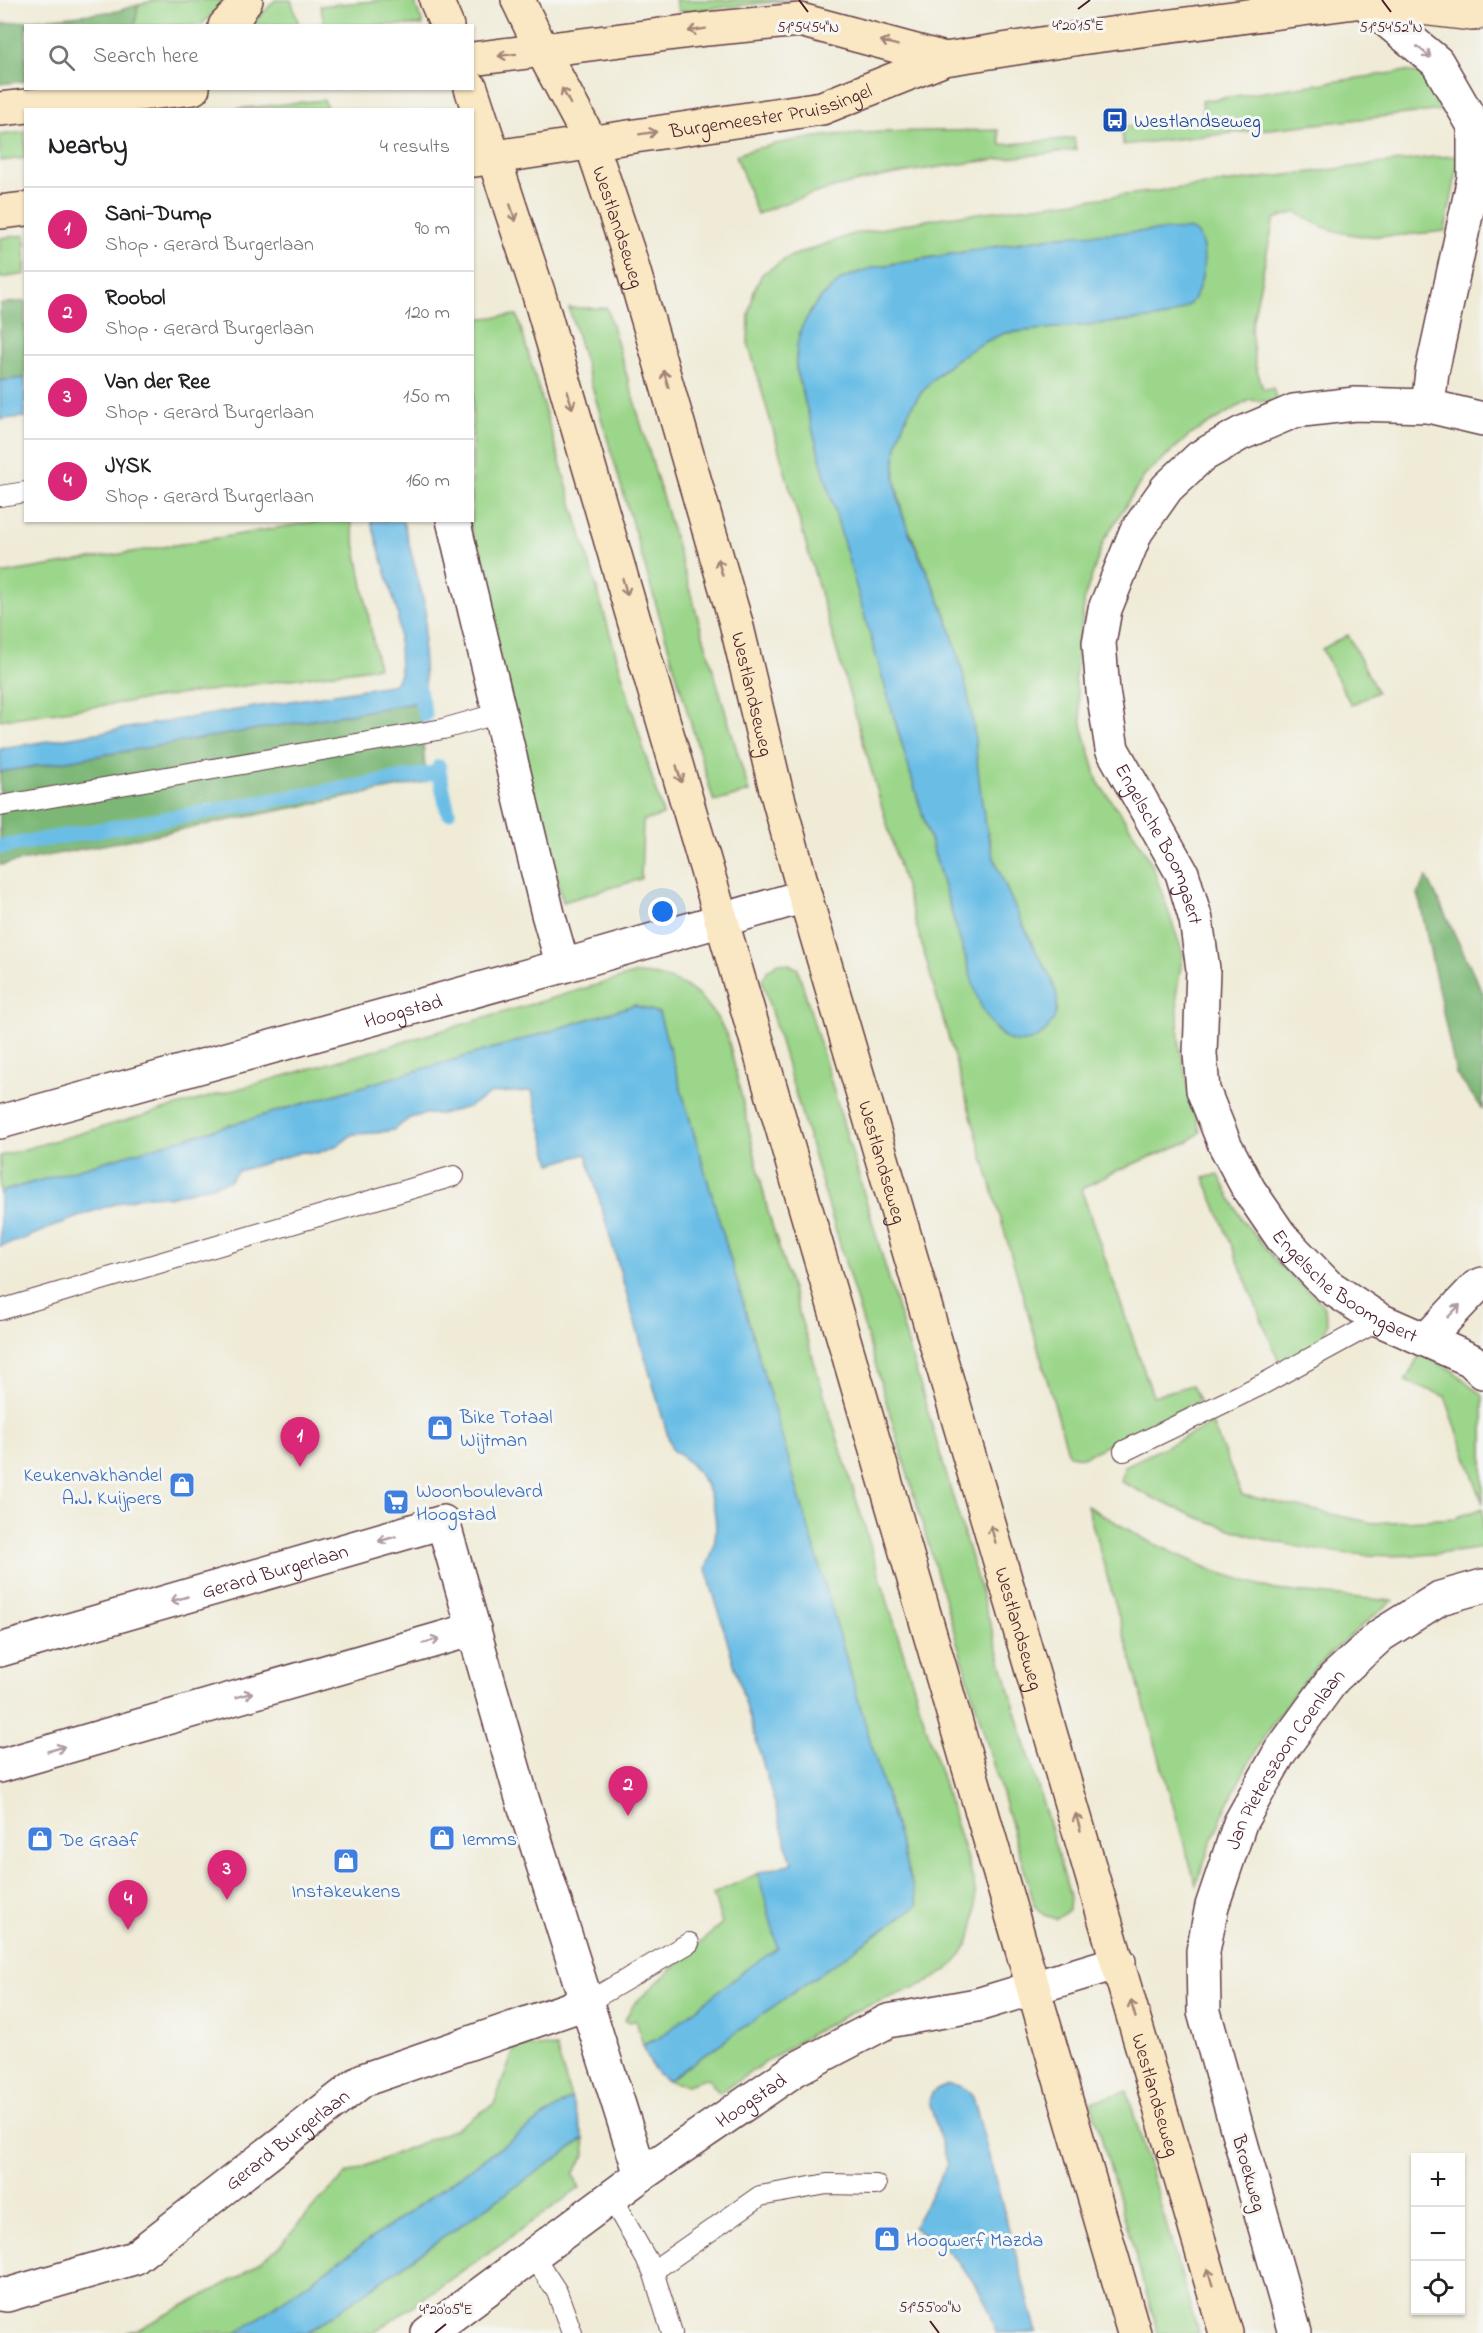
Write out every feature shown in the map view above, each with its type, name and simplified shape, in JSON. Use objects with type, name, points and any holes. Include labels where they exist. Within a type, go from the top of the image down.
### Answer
[{"type":"main road","points":[[227,24],[246,0]]},
{"type":"main road","points":[[436,0],[446,24]]},
{"type":"main road","name":"Westlandseweg","points":[[518,0],[591,142],[660,355],[735,623],[776,790],[806,896],[1226,2333]]},
{"type":"main road","name":"Burgemeester Pruissingel","points":[[484,159],[822,108],[945,59],[1080,38],[1364,1],[1472,14],[1483,10]]},
{"type":"main road","name":"Burgemeester Pruissingel","points":[[474,59],[707,29],[800,20],[945,59]]},
{"type":"main road","points":[[0,109],[112,94],[166,90]]},
{"type":"main road","points":[[471,90],[484,159],[530,266],[1134,2333]]},
{"type":"main road","points":[[0,212],[24,209]]},
{"type":"street","points":[[1364,1],[1437,62],[1474,126],[1474,178],[1432,372],[1428,406]]},
{"type":"street","name":"Engelsche Boomgaert","points":[[1483,418],[1428,406],[1355,404],[1294,411],[1240,434],[1200,457],[1167,488],[1136,532],[1105,609],[1099,643],[1103,692],[1112,749],[1182,873],[1196,920],[1203,969],[1200,1054],[1203,1089],[1225,1145],[1249,1190],[1282,1238],[1327,1285],[1380,1320],[1471,1360],[1483,1372]]},
{"type":"street","points":[[453,522],[548,914],[563,966]]},
{"type":"street","name":"Hoogstad","points":[[0,1122],[806,896]]},
{"type":"street","points":[[1426,1340],[1476,1287],[1483,1284]]},
{"type":"street","name":"Gerard Burgerlaan","points":[[0,1650],[443,1522],[521,1795],[641,2175]]},
{"type":"street","name":"Jan Pieterszoon Coenlaan","points":[[1204,2012],[1203,1951],[1212,1906],[1240,1823],[1280,1752],[1334,1678],[1381,1635],[1440,1598],[1483,1586]]},
{"type":"street","points":[[0,1766],[474,1629]]},
{"type":"street","name":"Hoogstad","points":[[428,2333],[641,2175],[796,2069],[888,2021],[977,2005],[1119,1962]]},
{"type":"street","name":"Gerard Burgerlaan","points":[[0,2294],[6,2295],[134,2258],[363,2080],[586,2003]]},
{"type":"street","name":"Broekweg","points":[[1204,2012],[1295,2333]]},
{"type":"lane","points":[[0,496],[24,492]]},
{"type":"lane","points":[[0,806],[443,729],[500,713]]},
{"type":"lane","points":[[0,1310],[454,1176]]},
{"type":"lane","points":[[1124,1451],[1263,1384],[1380,1320]]},
{"type":"lane","points":[[586,2003],[689,1943]]},
{"type":"lane","points":[[653,2271],[760,2196],[827,2184],[876,2184]]},
{"type":"lane","points":[[611,2197],[653,2271],[672,2333]]},
{"type":"lane","points":[[532,2255],[557,2292],[572,2333]]},
{"type":"green space","points":[[154,0],[227,0],[202,24],[135,24],[138,5]]},
{"type":"green space","points":[[275,0],[291,0],[299,24],[253,24]]},
{"type":"green space","points":[[385,0],[414,0],[423,24],[325,24],[320,6]]},
{"type":"green space","points":[[675,0],[793,0],[679,12]]},
{"type":"green space","points":[[138,5],[135,24],[24,24],[24,81],[0,84],[0,24],[117,11]]},
{"type":"green space","points":[[1406,71],[1422,75],[1433,82],[1440,94],[1443,110],[1123,145],[1122,127],[1204,117],[1202,101]]},
{"type":"green space","points":[[324,100],[327,108],[245,108]]},
{"type":"green space","points":[[998,130],[1001,145],[1074,138],[1076,150],[874,178],[795,199],[757,214],[736,155],[767,146],[832,135],[899,131]]},
{"type":"green space","points":[[24,132],[24,158],[0,161],[0,135]]},
{"type":"green space","points":[[1458,156],[1445,231],[1368,236],[1332,230],[1296,212],[1274,219],[1251,329],[1255,364],[1263,389],[1273,388],[1277,402],[1249,400],[1190,435],[1145,475],[1104,540],[1085,596],[1075,678],[1083,729],[1098,782],[1128,824],[1152,864],[1183,954],[1177,990],[1179,1045],[1200,1132],[1188,1142],[1116,1171],[1081,1189],[1153,1396],[1192,1385],[1199,1401],[1083,1457],[1069,1455],[748,343],[749,315],[754,291],[762,274],[789,257],[853,234],[938,218],[1434,157]],"holes":[[[1060,236],[1190,304],[1167,317],[1005,333],[981,343],[962,354],[928,384],[913,404],[901,429],[896,449],[894,475],[903,516],[946,615],[961,665],[984,817],[994,858],[1015,910],[1044,1033],[1031,1040],[1018,1042],[1005,1038],[994,1027],[981,1003],[966,960],[862,608],[796,368],[799,338],[807,318],[823,296],[837,284],[854,275],[889,264]]]},
{"type":"green space","points":[[24,235],[24,274],[0,278],[0,238]]},
{"type":"green space","points":[[24,301],[24,378],[0,381],[0,304]]},
{"type":"green space","points":[[569,308],[607,308],[749,792],[714,802]]},
{"type":"green space","points":[[517,315],[663,815],[643,821],[641,879],[563,902],[507,690],[469,522],[474,522],[474,319]]},
{"type":"green space","points":[[313,522],[351,522],[378,667],[0,720],[0,574]]},
{"type":"green space","points":[[1348,635],[1377,692],[1351,705],[1322,649]]},
{"type":"green space","points":[[420,702],[426,782],[0,865],[0,772]]},
{"type":"green space","points":[[1427,877],[1483,993],[1483,1109],[1456,1074],[1418,893]]},
{"type":"green space","points":[[778,963],[789,964],[798,969],[1070,1896],[1069,1910],[1056,1919],[1044,1915],[1035,1906],[762,980],[768,970]]},
{"type":"green space","points":[[634,974],[666,978],[691,990],[711,1010],[728,1038],[768,1212],[974,1883],[975,1894],[975,1916],[971,1936],[961,1955],[945,1972],[817,2031],[719,2093],[708,2078],[687,2085],[667,2081],[917,1905],[659,1013],[634,1005],[515,1042],[0,1192],[0,1156],[362,1054]]},
{"type":"green space","points":[[1219,1175],[1241,1218],[1282,1268],[1323,1304],[1328,1323],[1320,1343],[1280,1365],[1204,1177]]},
{"type":"green space","points":[[1420,1355],[1452,1370],[1483,1396],[1483,1504],[1445,1396],[1405,1381]]},
{"type":"green space","points":[[1212,1424],[1242,1495],[1373,1523],[1455,1518],[1483,1508],[1483,1548],[1434,1554],[1387,1556],[1341,1553],[1296,1546],[1251,1536],[1208,1521],[1164,1503],[1120,1481],[1125,1466]]},
{"type":"green space","points":[[1087,1506],[1148,1541],[1214,1571],[1275,1590],[1393,1601],[1318,1666],[1272,1724],[1256,1749],[1229,1802],[1196,1885]]},
{"type":"green space","points":[[759,1873],[778,1948],[659,2038],[643,2045],[636,2020],[631,2022],[625,2020],[634,2004],[722,1923],[713,1894]]},
{"type":"green space","points":[[516,2045],[556,2048],[571,2098],[237,2333],[125,2333],[139,2329],[239,2277],[279,2247],[319,2201],[347,2174],[457,2128],[494,2104]]},
{"type":"green space","points":[[1127,2091],[1198,2333],[1158,2333],[1091,2102]]},
{"type":"green space","points":[[584,2139],[585,2155],[573,2174],[580,2188],[374,2333],[307,2333]]},
{"type":"water","points":[[1189,229],[1197,233],[1201,240],[1204,259],[1198,290],[1186,307],[1167,317],[1005,333],[986,342],[950,364],[920,394],[909,411],[896,452],[895,474],[903,517],[939,598],[959,658],[973,723],[983,809],[995,860],[1009,895],[1056,992],[1057,1008],[1048,1028],[1030,1041],[1014,1042],[996,1030],[983,1010],[975,989],[826,479],[796,368],[797,345],[801,328],[816,303],[842,279],[875,267],[1060,236]]},
{"type":"water","points":[[24,378],[24,417],[0,419],[0,381]]},
{"type":"water","points":[[371,522],[403,522],[426,610],[423,650],[426,698],[420,702],[0,772],[0,749],[395,684],[400,674],[398,614]]},
{"type":"water","points":[[634,1005],[659,1013],[918,1905],[667,2081],[652,2065],[643,2045],[659,2038],[745,1970],[778,1948],[758,1873],[792,1863],[706,1568],[715,1535],[712,1502],[698,1473],[672,1450],[586,1154],[551,1164],[532,1091],[492,1093],[468,1107],[441,1114],[425,1114],[410,1118],[393,1130],[353,1134],[340,1144],[318,1153],[302,1152],[238,1171],[229,1181],[169,1197],[155,1196],[117,1203],[0,1246],[0,1192],[515,1042]]},
{"type":"water","points":[[948,2084],[962,2087],[973,2097],[1037,2333],[996,2333],[984,2300],[964,2269],[948,2252],[913,2227],[948,2164],[929,2102],[935,2090]]},
{"type":"water","points":[[571,2098],[584,2139],[307,2333],[237,2333]]},
{"type":"waterway","points":[[417,683],[425,715]]},
{"type":"waterway","points":[[0,847],[439,772],[439,767]]},
{"type":"waterway","points":[[439,772],[448,812]]},
{"type":"place","name":"Westlandseweg","points":[[1115,120]]},
{"type":"place","name":"Bike Totaal Wijtman","points":[[440,1428]]},
{"type":"place","name":"Sani-Dump","points":[[300,1467]]},
{"type":"place","name":"Keukenvakhandel A.J. Kuijpers","points":[[182,1485]]},
{"type":"place","name":"Woonboulevard Hoogstad","points":[[396,1502]]},
{"type":"place","name":"Roobol","points":[[628,1816]]},
{"type":"place","name":"Iemms","points":[[442,1838]]},
{"type":"place","name":"De Graaf","points":[[40,1839]]},
{"type":"place","name":"Instakeukens","points":[[346,1861]]},
{"type":"place","name":"Van der Ree","points":[[227,1900]]},
{"type":"place","name":"JYSK","points":[[128,1930]]},
{"type":"place","name":"Hoogwerf Mazda","points":[[887,2239]]}]
